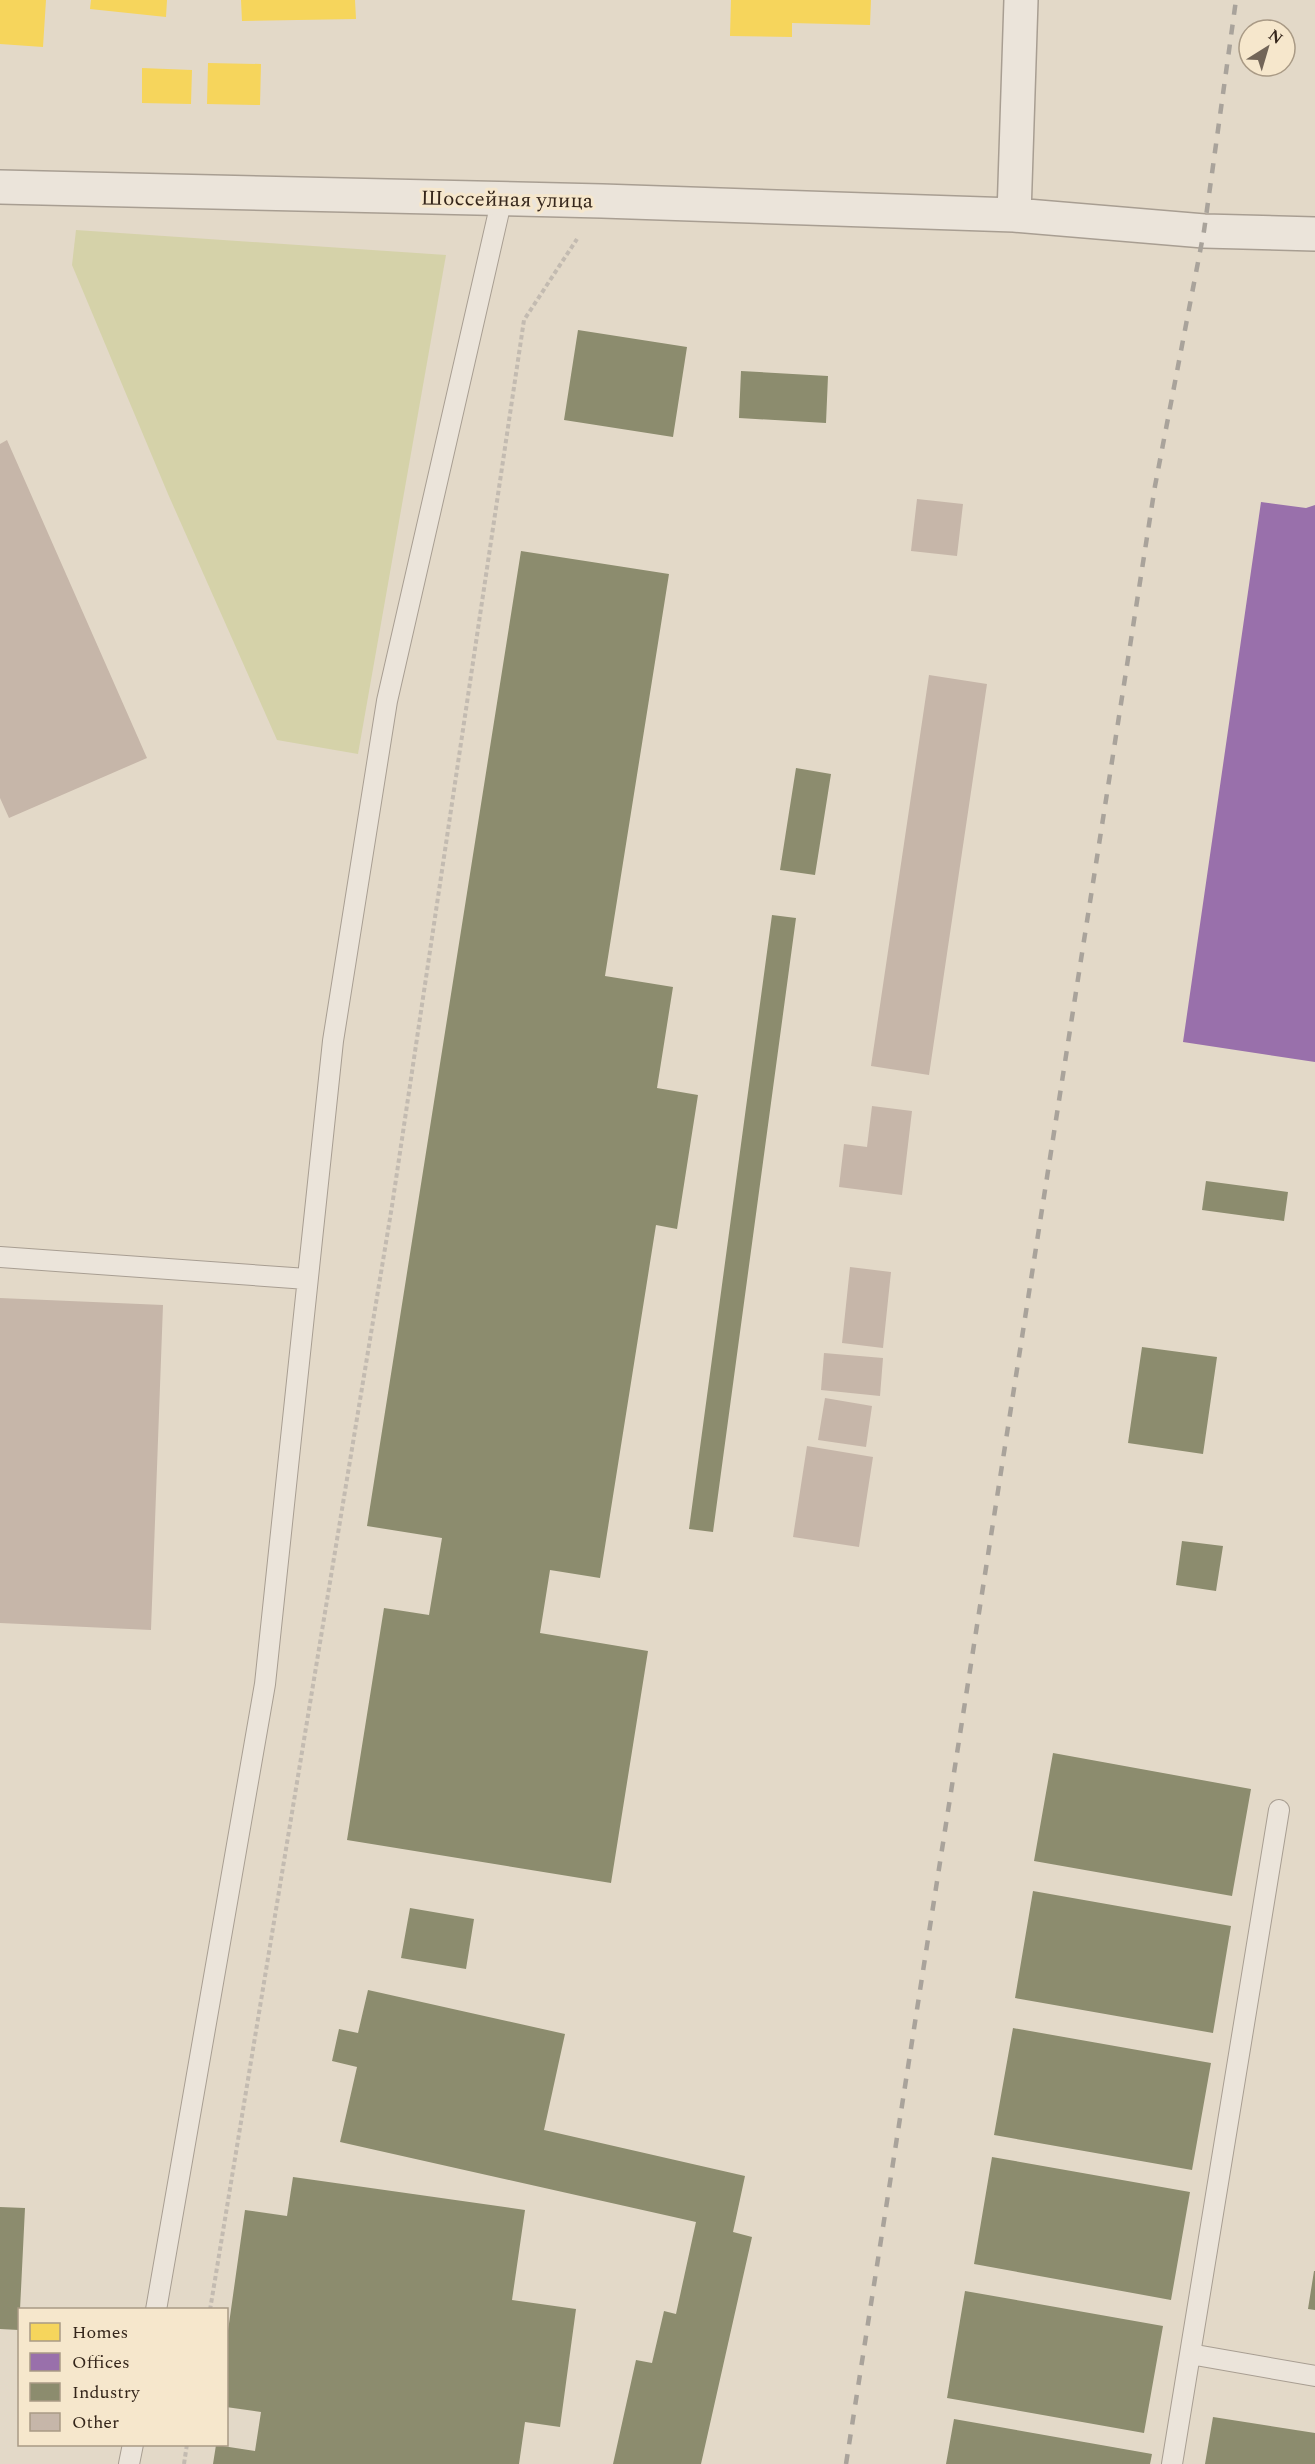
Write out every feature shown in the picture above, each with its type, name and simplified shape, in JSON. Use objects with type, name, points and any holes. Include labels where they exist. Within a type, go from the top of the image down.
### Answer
[{"type":"street","points":[[1014,215],[1022,0]]},
{"type":"street","name":"Шоссейная улица","points":[[0,187],[502,198],[1014,215],[1204,231],[1315,234]]},
{"type":"lane","points":[[156,2308],[265,1684],[333,1041],[387,701],[502,198]]},
{"type":"lane","points":[[0,1257],[307,1279]]},
{"type":"lane","points":[[1172,2464],[1280,1810]]},
{"type":"lane","points":[[1190,2354],[1315,2376]]},
{"type":"lane","points":[[129,2464],[133,2446]]},
{"type":"path","points":[[210,2308],[392,1206],[524,320],[602,201]]},
{"type":"path","points":[[184,2464],[188,2446]]},
{"type":"shaded area","points":[[76,230],[446,255],[358,754],[277,740],[168,494],[72,265]]},
{"type":"building: Homes","points":[[0,0],[46,0],[43,47],[0,44]]},
{"type":"building: Homes","points":[[91,0],[167,0],[166,17],[90,9]]},
{"type":"building: Homes","points":[[241,0],[355,0],[356,19],[242,21]]},
{"type":"building: Homes","points":[[731,0],[871,0],[870,25],[792,23],[792,37],[730,36]]},
{"type":"building: Homes","points":[[208,63],[261,64],[260,105],[207,104]]},
{"type":"building: Homes","points":[[142,68],[192,70],[191,104],[142,103]]},
{"type":"building: Offices","points":[[1261,502],[1306,508],[1315,505],[1315,1062],[1183,1042]]},
{"type":"building: Industry","points":[[578,330],[687,347],[673,437],[564,420]]},
{"type":"building: Industry","points":[[741,371],[828,376],[826,423],[739,418]]},
{"type":"building: Industry","points":[[521,551],[669,574],[605,976],[673,987],[657,1088],[698,1095],[677,1229],[656,1225],[600,1578],[550,1570],[540,1633],[648,1651],[611,1883],[347,1840],[384,1608],[429,1615],[442,1538],[367,1526]]},
{"type":"building: Industry","points":[[796,768],[831,774],[815,875],[780,870]]},
{"type":"building: Industry","points":[[772,915],[796,918],[713,1532],[689,1529]]},
{"type":"building: Industry","points":[[1206,1181],[1288,1192],[1284,1221],[1202,1210]]},
{"type":"building: Industry","points":[[1142,1347],[1217,1357],[1203,1454],[1128,1443]]},
{"type":"building: Industry","points":[[1182,1541],[1223,1546],[1216,1591],[1176,1585]]},
{"type":"building: Industry","points":[[1053,1753],[1251,1789],[1232,1896],[1034,1861]]},
{"type":"building: Industry","points":[[1033,1891],[1231,1926],[1213,2033],[1015,1998]]},
{"type":"building: Industry","points":[[410,1908],[474,1919],[466,1969],[401,1958]]},
{"type":"building: Industry","points":[[368,1990],[565,2034],[544,2130],[745,2176],[733,2232],[752,2237],[701,2464],[613,2464],[636,2360],[652,2363],[664,2311],[676,2314],[696,2222],[340,2142],[357,2067],[332,2061],[339,2029],[358,2033]]},
{"type":"building: Industry","points":[[1013,2028],[1211,2063],[1192,2170],[994,2135]]},
{"type":"building: Industry","points":[[992,2157],[1190,2192],[1171,2300],[974,2264]]},
{"type":"building: Industry","points":[[293,2177],[525,2210],[512,2300],[576,2309],[560,2427],[525,2422],[519,2464],[213,2464],[216,2446],[255,2451],[261,2412],[228,2407],[228,2331],[245,2210],[287,2216]]},
{"type":"building: Industry","points":[[0,2207],[25,2208],[18,2330],[0,2329]]},
{"type":"building: Industry","points":[[1315,2271],[1315,2310],[1308,2309]]},
{"type":"building: Industry","points":[[965,2291],[1163,2326],[1144,2433],[947,2398]]},
{"type":"building: Industry","points":[[1213,2417],[1315,2433],[1315,2464],[1205,2464]]},
{"type":"building: Industry","points":[[954,2419],[1152,2454],[1150,2464],[946,2464]]},
{"type":"building: Other","points":[[7,440],[147,758],[9,818],[0,798],[0,444]]},
{"type":"building: Other","points":[[917,499],[963,504],[957,556],[911,551]]},
{"type":"building: Other","points":[[929,675],[987,684],[929,1075],[871,1066]]},
{"type":"building: Other","points":[[872,1106],[912,1111],[902,1195],[839,1187],[844,1144],[867,1147]]},
{"type":"building: Other","points":[[850,1267],[891,1272],[883,1348],[842,1343]]},
{"type":"building: Other","points":[[0,1298],[163,1305],[151,1630],[0,1623]]},
{"type":"building: Other","points":[[824,1353],[883,1358],[880,1396],[821,1390]]},
{"type":"building: Other","points":[[825,1398],[872,1406],[866,1447],[818,1440]]},
{"type":"building: Other","points":[[807,1446],[873,1457],[859,1547],[793,1537]]},
{"type":"railway","points":[[846,2464],[1155,486],[1204,231],[1236,0]]}]
